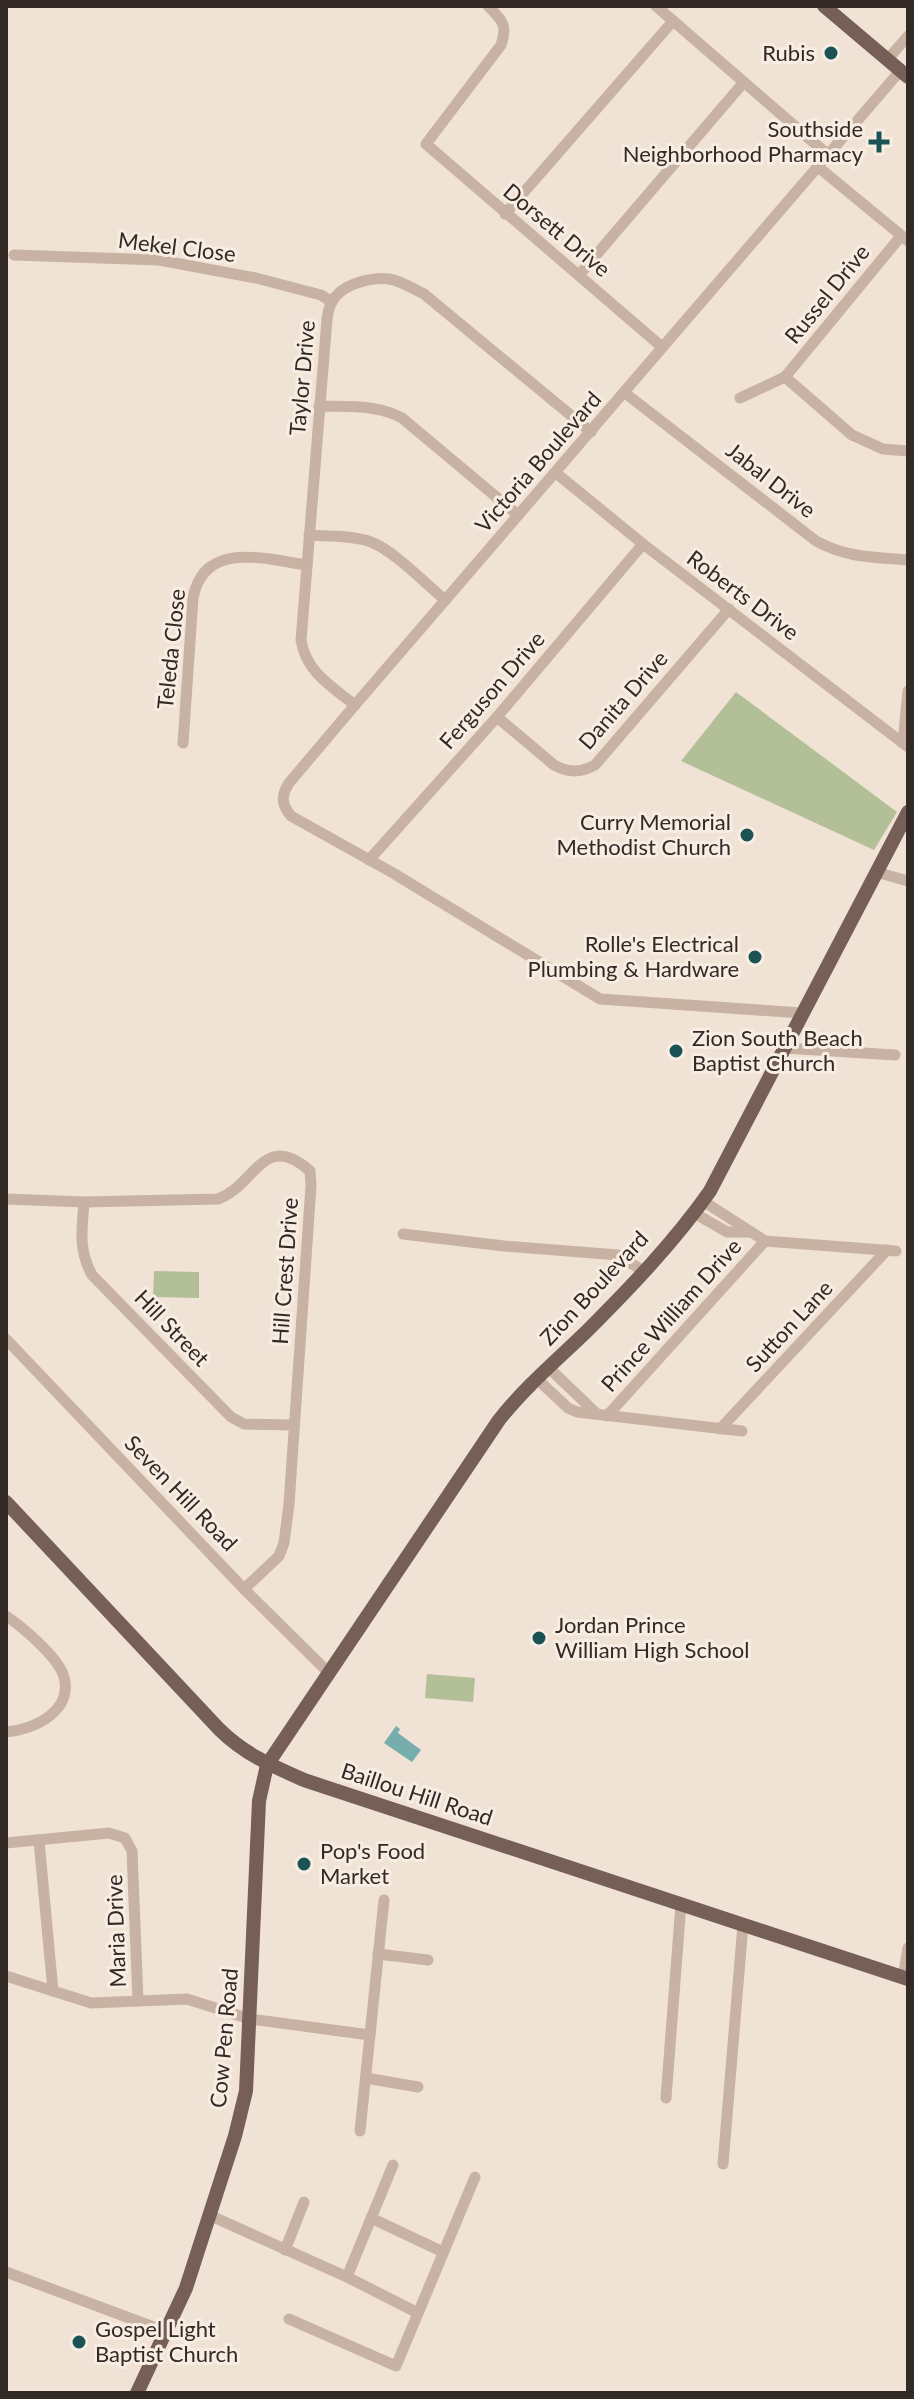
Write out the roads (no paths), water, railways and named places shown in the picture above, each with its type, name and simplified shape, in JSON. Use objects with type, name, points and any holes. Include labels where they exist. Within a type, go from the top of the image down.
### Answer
[{"type":"main road","points":[[824,6],[904,74]]},
{"type":"main road","name":"Zion Boulevard","points":[[267,1765],[502,1416],[643,1271],[716,1181],[908,812]]},
{"type":"main road","name":"Baillou Hill Road","points":[[6,1502],[219,1729],[241,1749],[267,1765],[304,1780],[906,1978]]},
{"type":"main road","name":"Cow Pen Road","points":[[137,2393],[186,2288],[235,2136],[246,2091],[259,1801],[267,1765]]},
{"type":"street","name":"Dorsett Drive","points":[[488,6],[503,22],[506,33],[501,45],[426,144],[662,347]]},
{"type":"street","points":[[656,6],[827,154]]},
{"type":"street","points":[[505,214],[673,21]]},
{"type":"street","points":[[887,60],[908,36]]},
{"type":"street","name":"Victoria Boulevard","points":[[369,860],[291,816],[284,807],[282,794],[289,783],[827,154],[904,74]]},
{"type":"street","points":[[579,275],[744,82]]},
{"type":"street","points":[[817,166],[904,238]]},
{"type":"street","name":"Russel Drive","points":[[740,398],[785,377],[904,238]]},
{"type":"street","name":"Mekel Close","points":[[14,255],[159,260],[256,278],[321,295],[332,302]]},
{"type":"street","name":"Taylor Drive","points":[[355,705],[315,674],[303,652],[301,640],[327,319],[332,302],[341,291],[355,284],[387,279],[424,294],[591,432]]},
{"type":"street","name":"Russel Drive","points":[[785,377],[852,435],[883,449],[908,451]]},
{"type":"street","name":"Jabal Drive","points":[[625,393],[816,541],[834,551],[908,560]]},
{"type":"street","points":[[319,406],[390,411],[518,515]]},
{"type":"street","name":"Roberts Drive","points":[[556,473],[643,544],[906,745]]},
{"type":"street","points":[[309,535],[371,542],[445,600]]},
{"type":"street","name":"Ferguson Drive","points":[[369,860],[497,717],[643,544]]},
{"type":"street","name":"Teleda Close","points":[[183,743],[196,584],[215,562],[226,558],[250,557],[307,565]]},
{"type":"street","name":"Danita Drive","points":[[497,717],[554,765],[574,772],[586,770],[595,765],[729,609]]},
{"type":"street","points":[[906,745],[908,691]]},
{"type":"street","points":[[369,860],[600,999],[802,1013]]},
{"type":"street","points":[[876,872],[908,881]]},
{"type":"street","points":[[785,1048],[895,1055]]},
{"type":"street","name":"Hill Crest Drive","points":[[6,1199],[84,1202],[218,1199],[232,1194],[259,1164],[282,1155],[298,1160],[310,1171],[284,1543],[279,1556],[244,1589]]},
{"type":"street","name":"Hill Street","points":[[84,1202],[81,1247],[92,1275],[231,1417],[244,1424],[293,1425]]},
{"type":"street","points":[[698,1207],[765,1241]]},
{"type":"street","points":[[403,1234],[618,1255],[643,1271]]},
{"type":"street","name":"Sutton Lane","points":[[720,1429],[891,1250],[765,1241]]},
{"type":"street","name":"Prince William Drive","points":[[602,1415],[765,1241]]},
{"type":"street","name":"Seven Hill Road","points":[[6,1339],[244,1589],[329,1673]]},
{"type":"street","points":[[549,1368],[602,1415]]},
{"type":"street","points":[[537,1379],[568,1408],[602,1415],[742,1431]]},
{"type":"street","points":[[6,1616],[51,1657],[60,1668],[65,1682],[61,1703],[49,1717],[27,1729],[6,1732]]},
{"type":"street","name":"Maria Drive","points":[[6,1843],[109,1833],[125,1838],[132,1851],[138,2001]]},
{"type":"street","points":[[39,1841],[53,1991]]},
{"type":"street","points":[[360,2131],[384,1900]]},
{"type":"street","points":[[666,2098],[681,1904]]},
{"type":"street","points":[[723,2164],[743,1925]]},
{"type":"street","points":[[906,1978],[908,1948]]},
{"type":"street","points":[[378,1954],[428,1960]]},
{"type":"street","name":"Maria Drive","points":[[6,1976],[91,2003],[187,1999],[250,2019],[370,2035]]},
{"type":"street","points":[[366,2078],[418,2087]]},
{"type":"street","points":[[347,2277],[393,2165]]},
{"type":"street","points":[[289,2319],[396,2366],[475,2177]]},
{"type":"street","points":[[285,2250],[304,2202]]},
{"type":"street","points":[[209,2215],[347,2277],[418,2313]]},
{"type":"street","points":[[371,2218],[443,2252]]},
{"type":"street","points":[[6,2272],[167,2332]]},
{"type":"water","points":[[396,1726],[400,1729],[398,1733],[421,1750],[412,1762],[384,1743]]},
{"type":"place","name":"Rubis","points":[[831,53]]},
{"type":"place","name":"Southside Neighborhood Pharmacy","points":[[879,142]]},
{"type":"place","name":"Curry Memorial Methodist Church","points":[[747,835]]},
{"type":"place","name":"Rolle's Electrical Plumbing & Hardware","points":[[755,957]]},
{"type":"place","name":"Zion South Beach Baptist Church","points":[[676,1051]]},
{"type":"place","name":"Jordan Prince William High School","points":[[539,1638]]},
{"type":"place","name":"Pop's Food Market","points":[[304,1864]]},
{"type":"place","name":"Gospel Light Baptist Church","points":[[79,2342]]}]
